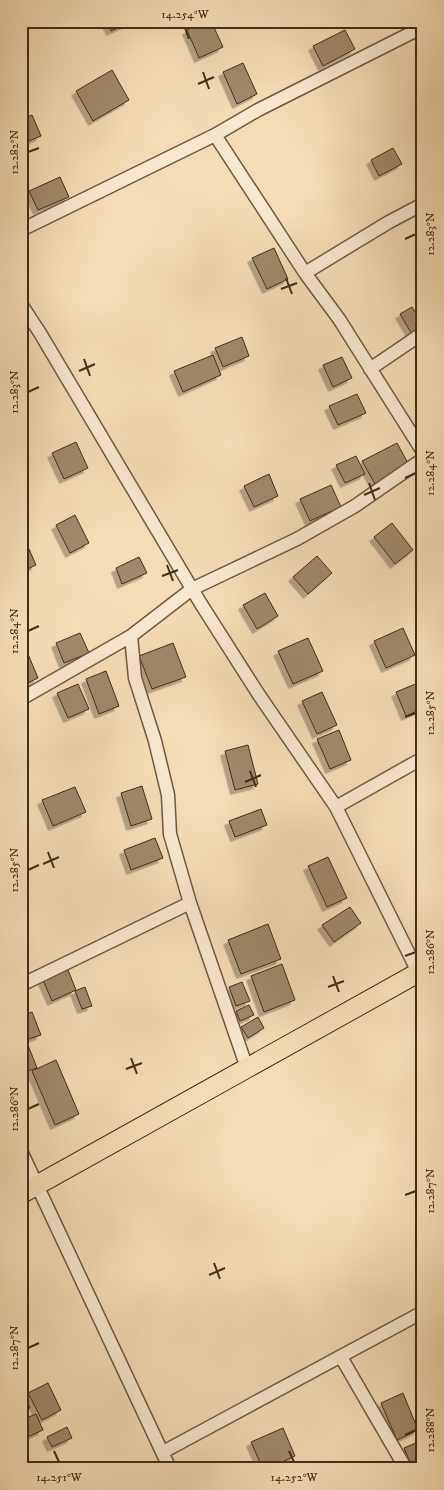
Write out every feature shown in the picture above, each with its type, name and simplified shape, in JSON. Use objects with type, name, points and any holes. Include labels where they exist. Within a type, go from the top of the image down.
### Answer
[{"type":"main road","points":[[21,1194],[247,1068],[421,975]]},
{"type":"street","points":[[21,230],[215,135],[258,110],[423,28]]},
{"type":"street","points":[[215,135],[305,273],[339,319],[423,452]]},
{"type":"street","points":[[305,273],[389,222],[423,204]]},
{"type":"street","points":[[21,304],[45,341],[192,589],[259,695],[336,807],[421,975]]},
{"type":"street","points":[[370,369],[423,333]]},
{"type":"street","points":[[21,699],[131,636],[192,589],[297,539],[356,506],[423,459]]},
{"type":"street","points":[[131,636],[135,678],[155,741],[168,795],[170,834],[190,903],[247,1068]]},
{"type":"street","points":[[336,807],[423,758]]},
{"type":"street","points":[[21,984],[190,903]]},
{"type":"street","points":[[21,1151],[170,1469]]},
{"type":"street","points":[[163,1452],[423,1312]]},
{"type":"street","points":[[341,1357],[406,1469]]},
{"type":"building","points":[[106,21],[131,21],[131,22],[111,31]]},
{"type":"building","points":[[211,21],[223,47],[199,58],[187,30]]},
{"type":"building","points":[[345,30],[355,49],[323,66],[313,46]]},
{"type":"building","points":[[243,63],[257,94],[237,104],[223,72]]},
{"type":"building","points":[[112,70],[129,100],[93,121],[76,91]]},
{"type":"building","points":[[32,115],[41,136],[21,144],[21,120]]},
{"type":"building","points":[[393,148],[402,164],[379,176],[371,160]]},
{"type":"building","points":[[60,177],[69,197],[38,210],[29,191]]},
{"type":"building","points":[[274,248],[288,279],[267,289],[252,258]]},
{"type":"building","points":[[412,307],[423,325],[423,330],[413,336],[400,314]]},
{"type":"building","points":[[242,337],[249,356],[223,367],[215,348]]},
{"type":"building","points":[[213,355],[221,375],[183,392],[174,371]]},
{"type":"building","points":[[342,357],[352,378],[333,387],[323,365]]},
{"type":"building","points":[[357,394],[366,413],[338,425],[329,406]]},
{"type":"building","points":[[76,442],[88,468],[64,479],[52,453]]},
{"type":"building","points":[[397,443],[409,465],[375,484],[362,461]]},
{"type":"building","points":[[356,456],[365,474],[345,483],[336,465]]},
{"type":"building","points":[[269,474],[278,496],[254,507],[244,486]]},
{"type":"building","points":[[331,485],[341,507],[310,521],[300,499]]},
{"type":"building","points":[[75,515],[89,543],[70,553],[56,525]]},
{"type":"building","points":[[392,523],[413,550],[395,564],[374,537]]},
{"type":"building","points":[[29,549],[36,565],[21,572],[21,553]]},
{"type":"building","points":[[317,556],[332,573],[308,594],[293,577]]},
{"type":"building","points":[[139,557],[147,573],[122,584],[116,568]]},
{"type":"building","points":[[265,593],[278,616],[257,629],[243,605]]},
{"type":"building","points":[[403,628],[415,655],[386,668],[374,641]]},
{"type":"building","points":[[80,633],[89,653],[64,663],[56,643]]},
{"type":"building","points":[[308,638],[323,671],[293,684],[278,651]]},
{"type":"building","points":[[173,643],[186,677],[152,689],[139,656]]},
{"type":"building","points":[[25,647],[38,678],[21,686],[21,649]]},
{"type":"building","points":[[106,671],[119,706],[99,714],[86,679]]},
{"type":"building","points":[[418,683],[423,694],[423,708],[406,716],[396,692]]},
{"type":"building","points":[[78,684],[89,709],[68,718],[57,693]]},
{"type":"building","points":[[322,692],[337,725],[317,734],[302,701]]},
{"type":"building","points":[[339,730],[351,760],[330,769],[317,739]]},
{"type":"building","points":[[248,745],[258,784],[235,790],[225,751]]},
{"type":"building","points":[[142,786],[152,819],[131,826],[121,793]]},
{"type":"building","points":[[75,787],[86,812],[53,826],[42,800]]},
{"type":"building","points":[[261,809],[267,825],[235,837],[229,821]]},
{"type":"building","points":[[155,838],[163,858],[131,870],[124,850]]},
{"type":"building","points":[[328,857],[347,898],[327,907],[308,866]]},
{"type":"building","points":[[350,907],[361,923],[334,942],[322,925]]},
{"type":"building","points":[[268,924],[281,959],[241,974],[228,940]]},
{"type":"building","points":[[282,964],[295,1000],[264,1012],[251,976]]},
{"type":"building","points":[[68,970],[76,990],[52,1001],[43,980]]},
{"type":"building","points":[[242,982],[250,1001],[236,1006],[229,987]]},
{"type":"building","points":[[85,987],[92,1006],[82,1009],[75,991]]},
{"type":"building","points":[[249,1005],[254,1015],[240,1021],[236,1011]]},
{"type":"building","points":[[32,1012],[41,1035],[26,1040],[37,1068],[21,1073],[21,1016]]},
{"type":"building","points":[[258,1017],[264,1028],[248,1038],[241,1027]]},
{"type":"building","points":[[56,1060],[79,1114],[55,1125],[32,1071]]},
{"type":"building","points":[[48,1383],[61,1410],[42,1420],[28,1393]]},
{"type":"building","points":[[21,1392],[30,1408],[21,1411]]},
{"type":"building","points":[[403,1393],[418,1430],[397,1440],[381,1403]]},
{"type":"building","points":[[36,1414],[43,1430],[21,1440],[21,1420]]},
{"type":"building","points":[[67,1427],[72,1438],[52,1447],[47,1437]]},
{"type":"building","points":[[283,1428],[295,1456],[267,1469],[263,1469],[251,1442]]},
{"type":"building","points":[[423,1440],[423,1469],[413,1469],[404,1448]]}]
